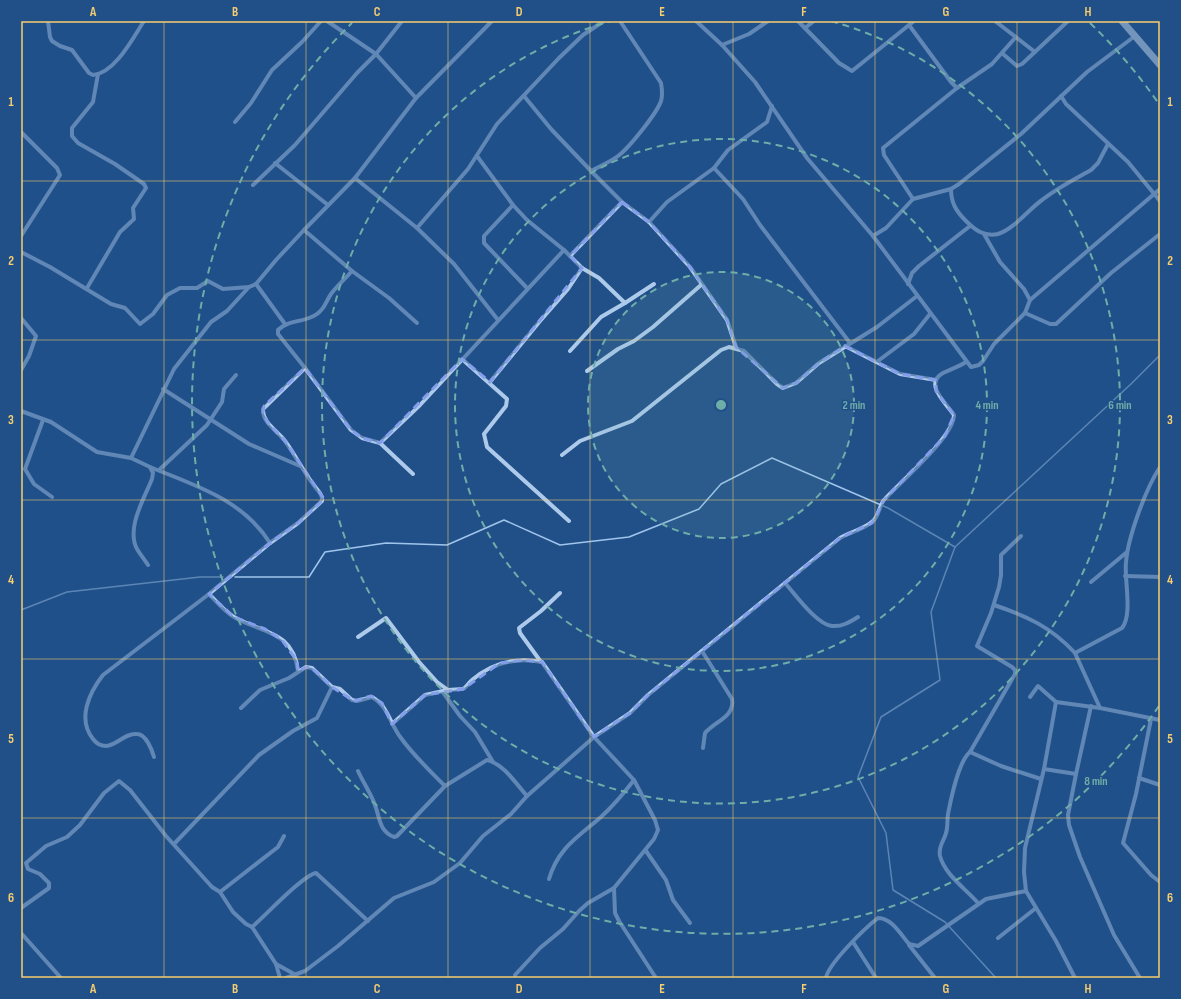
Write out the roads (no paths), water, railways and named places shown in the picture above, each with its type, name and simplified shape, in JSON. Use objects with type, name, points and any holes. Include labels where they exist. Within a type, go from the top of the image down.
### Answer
[{"type":"main road","points":[[1125,22],[1160,65]]},
{"type":"street","points":[[48,21],[52,41],[60,46],[72,50],[89,73],[98,74],[104,72],[119,58],[144,21]]},
{"type":"street","points":[[235,122],[251,103],[272,70],[302,42],[321,21]]},
{"type":"street","points":[[327,21],[376,54],[416,98]]},
{"type":"street","points":[[253,185],[295,145],[357,73],[376,54],[402,21]]},
{"type":"street","points":[[21,252],[87,288],[111,304],[127,310],[140,324],[153,314],[164,297],[180,288],[197,288],[208,281],[223,289],[249,287],[256,284],[304,230],[355,178],[416,98],[492,21]]},
{"type":"street","points":[[417,228],[442,200],[477,156],[497,124],[559,58],[583,35],[604,21]]},
{"type":"street","points":[[591,171],[626,149],[654,112],[660,102],[662,94],[661,83],[620,21]]},
{"type":"street","points":[[696,21],[722,45],[755,82],[807,158],[873,236],[971,367],[982,363],[994,344],[1025,313],[1030,300],[1160,189]]},
{"type":"street","points":[[722,45],[749,34],[768,21]]},
{"type":"street","points":[[798,21],[836,61],[852,71],[914,21]]},
{"type":"street","points":[[805,28],[814,21]]},
{"type":"street","points":[[995,21],[1035,52]]},
{"type":"street","points":[[1002,54],[1017,66],[1027,61],[1068,21]]},
{"type":"street","points":[[910,24],[951,82],[957,88]]},
{"type":"street","points":[[873,236],[886,228],[913,199],[951,189],[1010,143],[1087,72],[1135,36]]},
{"type":"street","points":[[913,199],[884,155],[883,148],[957,88],[983,71],[1002,54],[1015,38]]},
{"type":"street","points":[[87,288],[120,232],[134,219],[134,206],[146,188],[144,184],[115,164],[78,143],[72,136],[72,128],[93,102],[98,74]]},
{"type":"street","points":[[524,96],[551,129],[591,171],[622,202],[649,222],[690,266],[701,285],[727,320],[736,348]]},
{"type":"street","points":[[1061,96],[1066,104],[1080,115],[1128,162],[1160,201]]},
{"type":"street","points":[[649,222],[667,202],[714,168],[728,150],[767,122],[772,106]]},
{"type":"street","points":[[21,132],[57,168],[60,175],[21,236]]},
{"type":"street","points":[[951,189],[953,206],[970,226],[978,232],[984,234],[998,234],[1006,230],[1042,200],[1091,170],[1102,158],[1108,144]]},
{"type":"street","points":[[477,156],[513,205],[527,220],[564,250],[582,268],[599,278],[624,303]]},
{"type":"street","points":[[275,163],[328,205]]},
{"type":"street","points":[[714,168],[743,198],[760,225],[848,344],[900,374],[936,380]]},
{"type":"street","points":[[355,178],[417,228],[454,264],[498,320]]},
{"type":"street","points":[[570,256],[622,202]]},
{"type":"street","points":[[513,205],[484,236],[484,243],[527,288]]},
{"type":"street","points":[[908,284],[912,273],[919,266],[970,226]]},
{"type":"street","points":[[304,230],[352,271],[389,298],[417,323]]},
{"type":"street","points":[[984,234],[1000,262],[1024,289],[1030,300]]},
{"type":"street","points":[[1025,313],[1050,324],[1056,324],[1111,273],[1160,234]]},
{"type":"street","points":[[380,444],[420,405],[527,288],[564,250]]},
{"type":"street","points":[[490,382],[568,289],[582,268]]},
{"type":"street","points":[[352,271],[330,296],[324,308],[318,314],[285,324],[278,330],[278,334],[351,430],[362,438],[380,444],[413,474]]},
{"type":"street","points":[[256,284],[285,324]]},
{"type":"street","points":[[570,351],[601,317],[654,284]]},
{"type":"street","points":[[587,371],[653,327],[701,285]]},
{"type":"street","points":[[131,458],[163,389],[174,369],[211,322],[227,310],[249,287]]},
{"type":"street","points":[[562,455],[580,441],[632,421],[721,350],[729,347],[744,351],[783,388],[796,384],[819,363],[878,327],[917,296]]},
{"type":"street","points":[[878,361],[914,334],[930,314]]},
{"type":"street","points":[[21,318],[36,336],[29,356],[21,370]]},
{"type":"street","points":[[462,359],[490,382],[507,399],[507,403],[484,434],[487,447],[569,521]]},
{"type":"street","points":[[286,978],[305,971],[338,946],[394,898],[434,882],[460,863],[483,836],[511,814],[527,796],[594,736],[630,713],[648,695],[702,650],[840,538],[872,523],[884,500],[908,478],[945,436],[954,416],[936,391],[936,380],[941,374],[966,362]]},
{"type":"street","points":[[154,757],[143,736],[138,734],[126,736],[112,745],[104,746],[96,743],[89,734],[86,723],[86,710],[93,688],[103,675],[209,594],[270,543],[298,523],[322,501],[321,495],[300,466],[285,441],[268,423],[263,412],[264,406],[304,368]]},
{"type":"street","points":[[159,470],[210,421],[222,402],[224,389],[236,376]]},
{"type":"street","points":[[163,389],[196,409],[210,421],[249,444],[300,466]]},
{"type":"street","points":[[21,411],[51,422],[97,452],[131,458],[219,496],[240,508],[270,543]]},
{"type":"street","points":[[43,420],[25,469],[34,484],[52,497]]},
{"type":"street","points":[[148,564],[136,547],[134,532],[135,523],[152,479],[153,473],[150,467]]},
{"type":"street","points":[[1075,653],[1122,628],[1126,623],[1128,610],[1125,576],[1127,552],[1146,490],[1159,470]]},
{"type":"street","points":[[978,903],[950,872],[942,859],[940,851],[941,842],[946,834],[948,812],[963,761],[970,752],[1015,674],[1015,670],[1012,667],[977,646],[994,605],[1001,575],[1001,555],[1021,536]]},
{"type":"street","points":[[1091,582],[1127,552]]},
{"type":"street","points":[[1125,576],[1160,577]]},
{"type":"street","points":[[785,583],[818,619],[828,626],[844,625],[858,617]]},
{"type":"street","points":[[515,975],[540,948],[562,929],[579,911],[614,888],[623,874],[646,851],[657,834],[657,826],[634,780],[594,736],[520,633],[519,628],[538,614],[560,593]]},
{"type":"street","points":[[209,594],[224,610],[234,617],[265,629],[282,640],[297,661],[298,671]]},
{"type":"street","points":[[994,605],[1044,626],[1075,653],[1100,708]]},
{"type":"street","points":[[358,637],[386,618],[436,682],[448,690]]},
{"type":"street","points":[[702,650],[732,699],[732,704],[728,715],[705,733],[703,748]]},
{"type":"street","points":[[392,724],[405,714],[420,698],[428,694],[442,691],[463,689],[470,681],[500,663],[524,660],[542,662]]},
{"type":"street","points":[[241,708],[260,690],[289,678],[306,667],[312,668],[332,687],[340,689],[354,701],[369,697],[376,699],[384,707],[392,724],[415,756],[445,786]]},
{"type":"street","points":[[1030,697],[1038,686],[1056,702],[1091,706],[1160,720]]},
{"type":"street","points":[[174,844],[259,755],[293,731],[317,718],[332,687]]},
{"type":"street","points":[[442,691],[475,732],[493,762],[508,775],[527,796]]},
{"type":"street","points":[[1056,702],[1044,769],[1023,861],[1026,891],[1075,978]]},
{"type":"street","points":[[1091,706],[1068,815],[1070,832],[1114,935],[1140,978]]},
{"type":"street","points":[[1150,719],[1139,778],[1123,843],[1146,870],[1160,882]]},
{"type":"street","points":[[970,752],[1001,766],[1041,779]]},
{"type":"street","points":[[358,771],[375,806],[381,825],[386,832],[394,836],[400,832],[445,786],[487,760],[493,762]]},
{"type":"street","points":[[1044,769],[1076,774]]},
{"type":"street","points":[[1139,778],[1160,785]]},
{"type":"street","points":[[549,879],[553,864],[565,848],[602,816],[634,780]]},
{"type":"street","points":[[21,908],[49,888],[49,883],[40,874],[28,868],[26,864],[46,846],[67,837],[80,825],[104,793],[117,782],[122,782],[174,844],[212,886],[220,892],[236,916],[252,927],[276,964],[280,978]]},
{"type":"street","points":[[220,892],[278,847],[284,836]]},
{"type":"street","points":[[646,851],[666,880],[673,900],[690,923]]},
{"type":"street","points":[[252,927],[311,874],[316,874],[368,921]]},
{"type":"street","points":[[614,888],[615,913],[656,978]]},
{"type":"street","points":[[909,944],[918,946],[978,903],[994,897],[1026,891]]},
{"type":"street","points":[[998,938],[1036,908]]},
{"type":"street","points":[[826,978],[827,972],[831,965],[853,942],[878,918],[884,918],[894,926],[935,978]]},
{"type":"street","points":[[21,933],[61,978]]},
{"type":"street","points":[[853,942],[876,978]]},
{"type":"street","points":[[276,964],[296,975]]},
{"type":"waterway","points":[[996,978],[945,922],[893,890],[886,833],[858,777],[881,717],[940,680],[931,612],[955,547],[1131,384],[1160,355]]},
{"type":"waterway","points":[[235,577],[309,577],[325,552],[386,543],[447,545],[504,520],[560,545],[629,537],[699,509],[721,484],[772,458],[888,508],[955,547]]},
{"type":"waterway","points":[[21,610],[67,592],[200,577],[223,577]]}]
